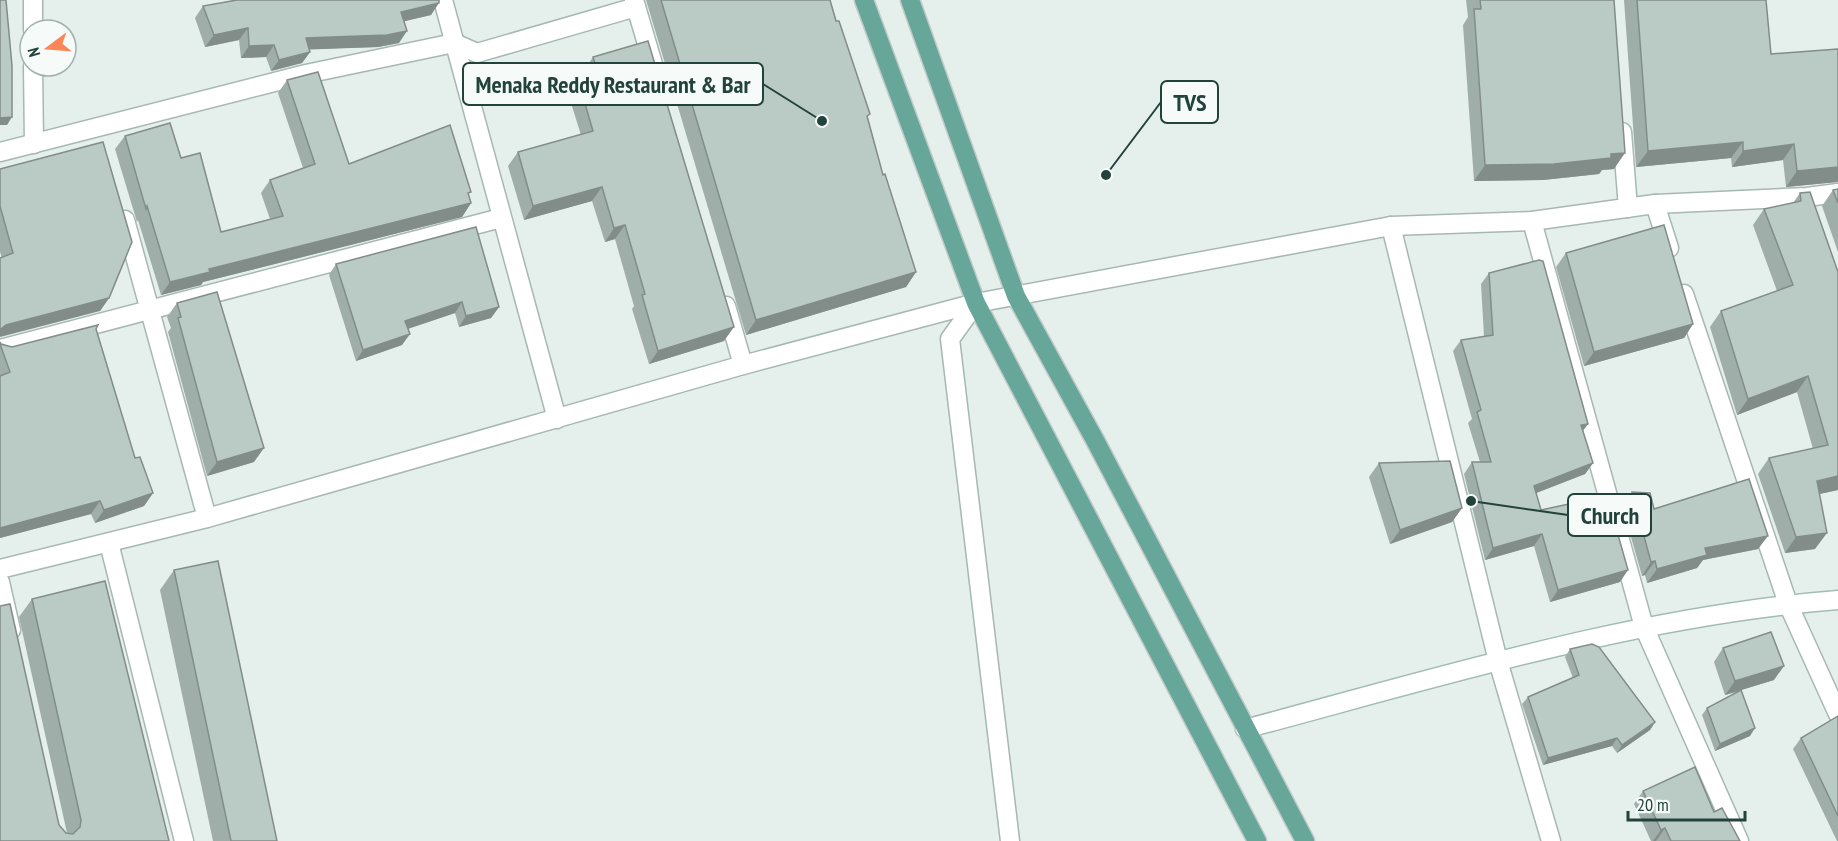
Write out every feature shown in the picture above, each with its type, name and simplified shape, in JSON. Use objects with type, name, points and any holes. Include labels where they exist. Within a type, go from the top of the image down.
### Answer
[{"type":"main road","points":[[864,0],[976,303],[1257,841]]},
{"type":"main road","points":[[910,0],[1016,296],[1096,441],[1305,841]]},
{"type":"street","points":[[33,0],[33,18]]},
{"type":"street","points":[[443,0],[557,419]]},
{"type":"street","points":[[0,152],[34,144],[100,134],[306,74],[454,43],[477,52],[635,4],[660,86]]},
{"type":"street","points":[[33,78],[34,144]]},
{"type":"street","points":[[1621,116],[1628,208]]},
{"type":"street","points":[[0,569],[207,518],[744,365],[976,303],[1391,226],[1532,221],[1655,204],[1807,197],[1838,193]]},
{"type":"street","points":[[1807,197],[1815,220]]},
{"type":"street","points":[[1655,204],[1788,604],[1838,714]]},
{"type":"street","points":[[121,207],[207,518]]},
{"type":"street","points":[[0,348],[501,218]]},
{"type":"street","points":[[1532,221],[1644,627],[1739,841]]},
{"type":"street","points":[[1391,226],[1498,662],[1551,841]]},
{"type":"street","points":[[720,287],[744,365]]},
{"type":"street","points":[[976,303],[950,339],[1010,841]]},
{"type":"street","points":[[109,543],[184,841]]},
{"type":"street","points":[[0,582],[15,650]]},
{"type":"street","points":[[1245,729],[1498,662],[1644,627],[1788,604],[1838,600]]},
{"type":"building","points":[[0,0],[6,0],[12,66],[12,117],[0,118]]},
{"type":"building","points":[[237,0],[439,0],[439,3],[401,12],[407,31],[387,35],[306,38],[310,52],[279,60],[274,45],[249,46],[248,28],[214,35],[203,6]]},
{"type":"building","points":[[661,0],[830,0],[870,114],[867,116],[883,175],[885,174],[916,272],[756,320]]},
{"type":"building","points":[[1480,0],[1614,0],[1625,153],[1611,154],[1611,158],[1554,164],[1485,165],[1474,9],[1481,9]]},
{"type":"building","points":[[1637,0],[1766,0],[1771,54],[1838,49],[1838,167],[1797,171],[1794,144],[1743,151],[1743,142],[1648,151]]},
{"type":"building","points":[[648,41],[734,327],[658,351],[642,295],[645,294],[625,225],[614,228],[602,187],[533,206],[518,152],[593,131],[576,73],[596,67],[593,57]]},
{"type":"building","points":[[318,72],[349,164],[450,125],[471,192],[468,193],[471,203],[209,269],[210,272],[170,282],[125,136],[170,123],[181,158],[200,153],[221,232],[283,216],[270,180],[315,164],[287,80]]},
{"type":"building","points":[[103,142],[132,242],[109,298],[6,325],[0,331],[0,258],[13,253],[0,206],[0,169]]},
{"type":"building","points":[[1838,189],[1838,203],[1833,190]]},
{"type":"building","points":[[1810,192],[1838,272],[1838,476],[1817,481],[1827,533],[1796,537],[1769,458],[1828,445],[1808,376],[1748,399],[1721,311],[1793,285],[1764,209],[1801,201],[1800,193]]},
{"type":"building","points":[[1664,225],[1693,324],[1594,352],[1566,253]]},
{"type":"building","points":[[476,227],[499,307],[466,316],[462,302],[405,321],[410,334],[363,350],[336,264]]},
{"type":"building","points":[[1539,260],[1543,261],[1588,424],[1581,425],[1593,463],[1534,486],[1541,510],[1607,496],[1628,570],[1558,590],[1542,534],[1493,548],[1472,462],[1491,462],[1477,412],[1481,410],[1461,340],[1493,335],[1489,273]]},
{"type":"building","points":[[217,292],[264,448],[217,462],[178,318],[181,317],[177,303]]},
{"type":"building","points":[[98,325],[96,329],[135,458],[140,457],[153,493],[104,510],[100,501],[0,528],[0,376],[10,372],[0,342],[12,347]]},
{"type":"building","points":[[1450,461],[1462,508],[1400,530],[1379,463]]},
{"type":"building","points":[[1749,479],[1768,536],[1705,548],[1707,555],[1657,569],[1655,561],[1651,562],[1632,492],[1650,493],[1654,509]]},
{"type":"building","points":[[218,561],[277,841],[231,841],[174,570]]},
{"type":"building","points":[[105,581],[169,841],[0,841],[0,606],[10,604],[59,825],[66,833],[73,834],[80,827],[81,820],[32,599]]},
{"type":"building","points":[[1771,632],[1784,666],[1735,681],[1723,648]]},
{"type":"building","points":[[1592,644],[1599,647],[1655,722],[1622,745],[1617,738],[1548,758],[1528,697],[1579,675],[1570,649]]},
{"type":"building","points":[[1741,690],[1755,728],[1720,744],[1707,708]]},
{"type":"building","points":[[1838,716],[1838,816],[1801,738]]},
{"type":"building","points":[[1695,767],[1714,812],[1722,808],[1740,841],[1671,841],[1665,828],[1661,830],[1643,791]]},
{"type":"place","name":"Menaka Reddy Restaurant & Bar","points":[[822,121]]},
{"type":"place","name":"TVS","points":[[1106,175]]},
{"type":"place","name":"Church","points":[[1471,501]]}]
